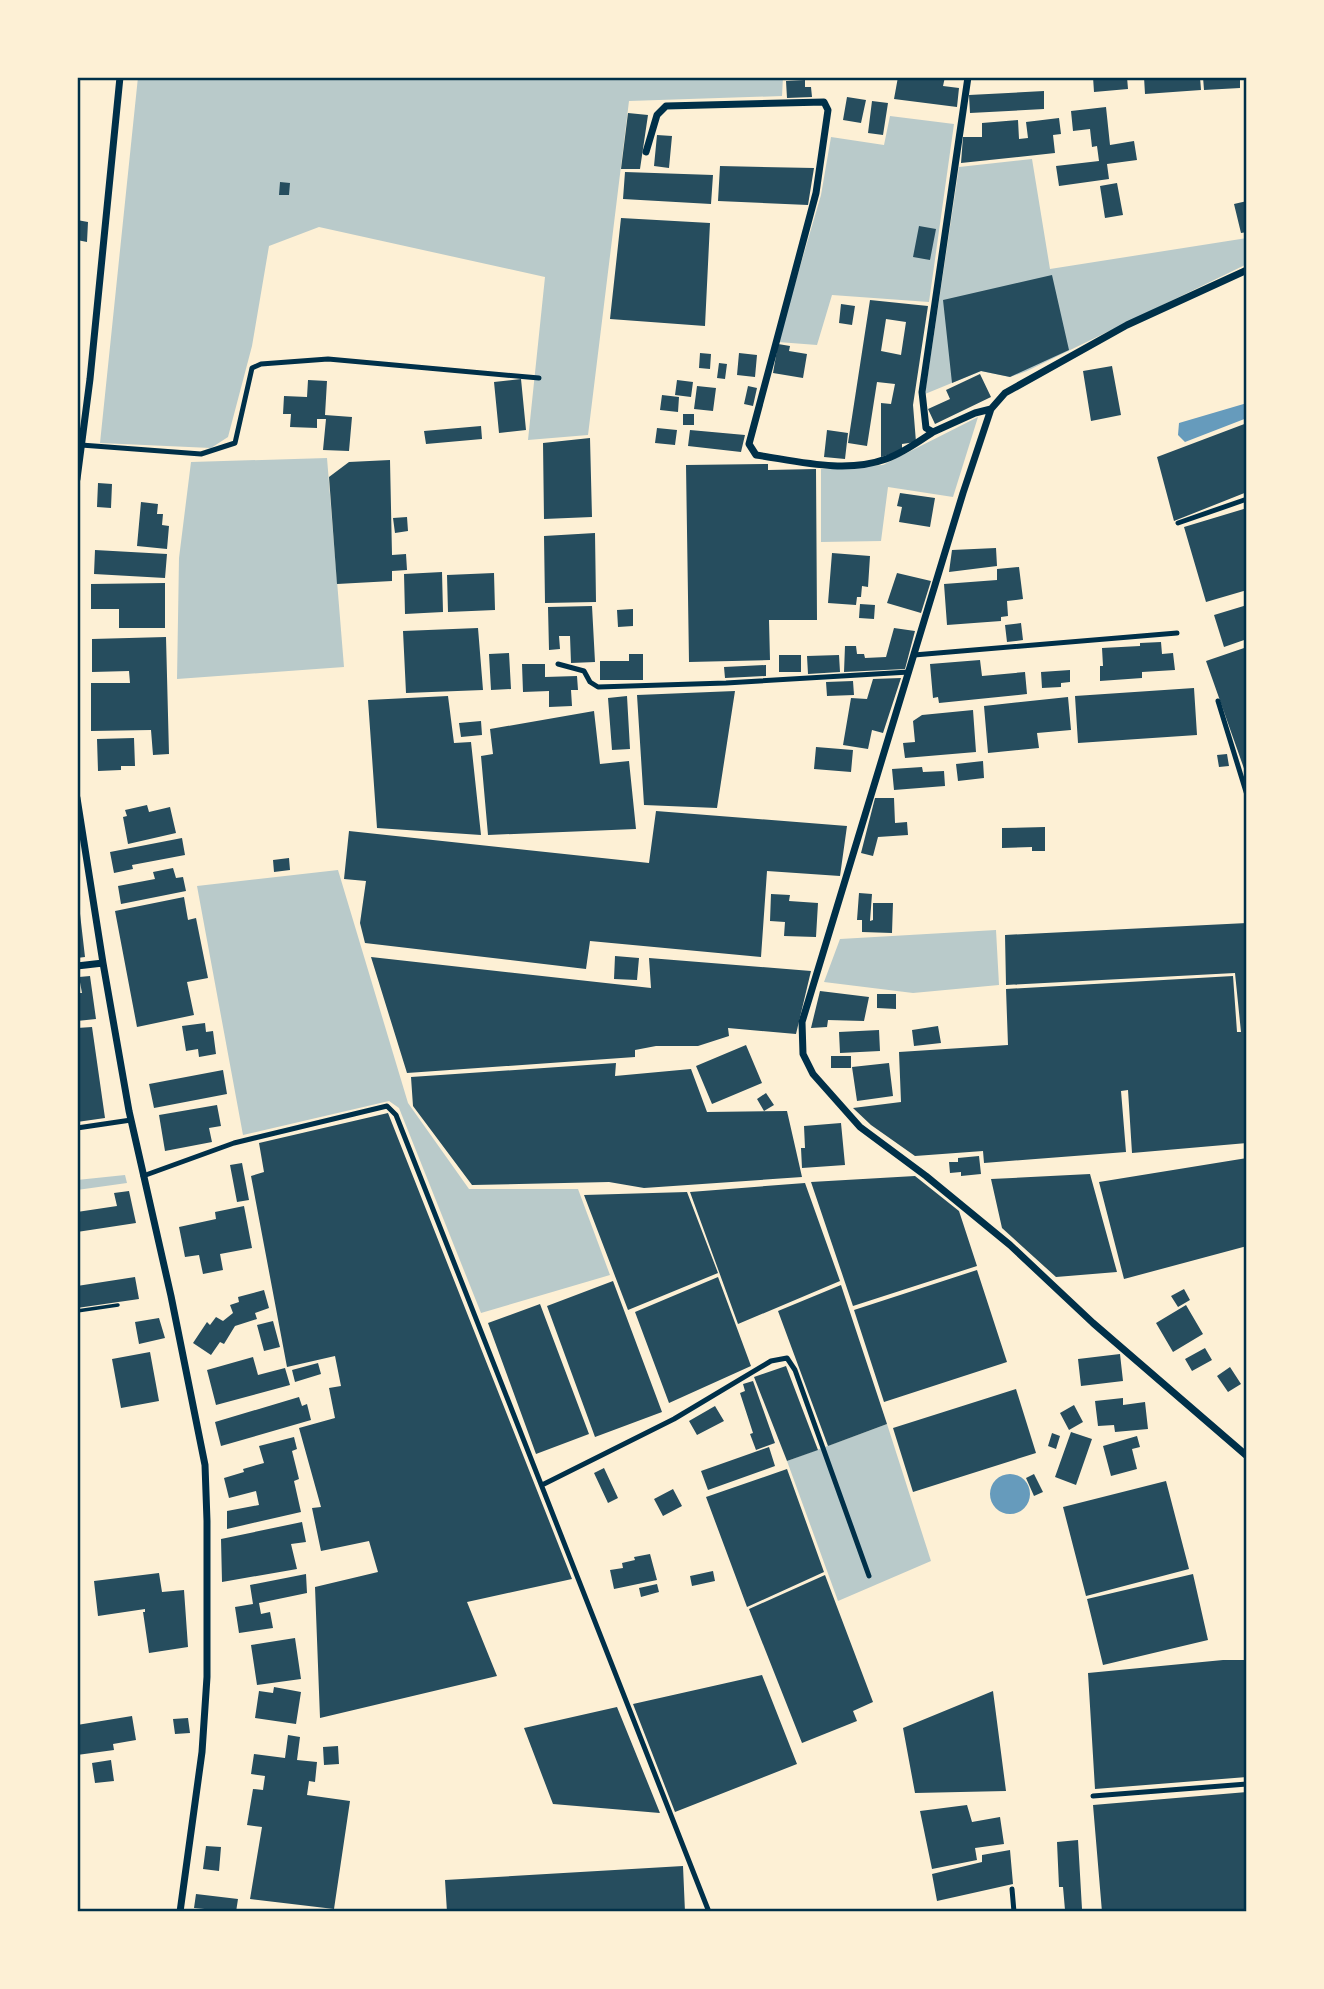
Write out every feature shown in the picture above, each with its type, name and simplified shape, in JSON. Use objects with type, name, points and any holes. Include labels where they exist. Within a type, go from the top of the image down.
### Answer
[{"type":"street","points":[[77,479],[120,77]]},
{"type":"street","points":[[933,432],[926,428],[922,392],[968,77]]},
{"type":"street","points":[[646,152],[657,115],[666,106],[824,102],[828,110],[816,193],[749,444],[756,455],[827,465],[884,460],[933,432],[975,413],[991,409]]},
{"type":"street","points":[[1247,270],[1105,337],[1005,393],[991,409],[802,1022],[803,1054],[813,1074],[860,1127],[926,1176],[1010,1245],[1093,1323],[1247,1455]]},
{"type":"street","points":[[77,798],[131,1120],[172,1296],[205,1465],[207,1677],[202,1752],[180,1912]]},
{"type":"street","points":[[77,965],[103,963]]},
{"type":"lane","points":[[81,445],[201,454],[235,443],[252,368],[261,364],[328,359],[539,378]]},
{"type":"lane","points":[[1178,523],[1247,499]]},
{"type":"lane","points":[[915,655],[1177,633]]},
{"type":"lane","points":[[558,664],[584,671],[590,682],[598,687],[726,683],[909,672]]},
{"type":"lane","points":[[1218,701],[1247,795]]},
{"type":"lane","points":[[142,1176],[234,1143],[387,1106],[396,1115],[709,1912]]},
{"type":"lane","points":[[77,1128],[131,1120]]},
{"type":"lane","points":[[542,1485],[674,1419],[771,1361],[787,1359],[795,1370],[869,1576]]},
{"type":"lane","points":[[1093,1796],[1247,1784]]},
{"type":"lane","points":[[1012,1889],[1014,1912]]},
{"type":"path","points":[[77,1311],[118,1305]]},
{"type":"shaded area","points":[[138,77],[783,77],[782,96],[629,101],[588,435],[528,440],[545,277],[319,227],[269,246],[252,346],[228,437],[211,448],[100,443]]},
{"type":"shaded area","points":[[890,116],[954,124],[929,302],[832,295],[817,345],[778,342],[821,195],[831,137],[884,145]]},
{"type":"shaded area","points":[[1032,159],[1050,269],[1247,238],[1247,264],[1027,371],[1010,377],[981,371],[925,394],[959,167]]},
{"type":"shaded area","points":[[978,417],[953,497],[888,487],[881,541],[821,542],[821,469],[883,465]]},
{"type":"shaded area","points":[[327,458],[344,667],[177,679],[179,558],[191,462]]},
{"type":"shaded area","points":[[338,870],[408,1103],[469,1189],[578,1189],[610,1275],[481,1313],[399,1108],[389,1101],[243,1135],[197,886]]},
{"type":"shaded area","points":[[996,930],[999,985],[913,993],[824,982],[840,939]]},
{"type":"shaded area","points":[[125,1175],[127,1183],[77,1190],[77,1180]]},
{"type":"shaded area","points":[[887,1424],[931,1561],[838,1601],[787,1461]]},
{"type":"water","points":[[1247,403],[1247,418],[1185,442],[1178,435],[1179,423]]},
{"type":"water","points":[[1010,1474],[1024,1480],[1030,1494],[1024,1508],[1010,1514],[996,1508],[990,1494],[996,1480]]},
{"type":"building","points":[[898,77],[945,77],[943,86],[959,88],[957,107],[894,99]]},
{"type":"building","points":[[1093,77],[1127,77],[1128,89],[1094,92]]},
{"type":"building","points":[[1144,77],[1200,77],[1201,90],[1145,94]]},
{"type":"building","points":[[1203,77],[1240,77],[1240,88],[1204,90]]},
{"type":"building","points":[[805,80],[805,87],[811,87],[812,97],[787,98],[786,81]]},
{"type":"building","points":[[1044,91],[1044,109],[970,113],[969,95]]},
{"type":"building","points":[[847,97],[866,100],[861,123],[843,120]]},
{"type":"building","points":[[872,101],[888,103],[883,135],[868,133]]},
{"type":"building","points":[[1106,107],[1110,145],[1134,141],[1137,160],[1107,164],[1109,179],[1059,186],[1056,166],[1099,161],[1097,146],[1092,147],[1090,129],[1073,131],[1071,111]]},
{"type":"building","points":[[628,113],[648,115],[640,169],[621,169]]},
{"type":"building","points":[[1059,118],[1061,134],[1053,135],[1055,153],[961,163],[963,137],[982,137],[982,123],[1018,120],[1019,139],[1028,138],[1026,122]]},
{"type":"building","points":[[657,135],[672,136],[669,168],[654,166]]},
{"type":"building","points":[[720,166],[814,168],[808,205],[718,201]]},
{"type":"building","points":[[625,172],[713,175],[711,204],[623,199]]},
{"type":"building","points":[[280,182],[290,183],[289,195],[279,195]]},
{"type":"building","points":[[1117,183],[1123,215],[1105,218],[1100,186]]},
{"type":"building","points":[[1247,201],[1247,232],[1241,233],[1234,204]]},
{"type":"building","points":[[621,218],[710,223],[705,326],[610,319]]},
{"type":"building","points":[[77,220],[88,222],[87,242],[77,240]]},
{"type":"building","points":[[919,226],[936,229],[930,260],[913,257]]},
{"type":"building","points":[[1052,275],[1069,350],[1010,377],[981,371],[952,383],[943,300]]},
{"type":"building","points":[[870,300],[928,306],[913,405],[916,442],[902,444],[902,451],[881,457],[881,403],[891,404],[895,384],[877,382],[867,446],[848,443]],"holes":[[[886,319],[906,322],[901,355],[881,351]]]},
{"type":"building","points":[[841,304],[855,306],[852,325],[839,323]]},
{"type":"building","points":[[778,344],[790,346],[789,351],[807,354],[803,378],[773,373]]},
{"type":"building","points":[[700,353],[711,354],[710,369],[699,368]]},
{"type":"building","points":[[739,353],[757,355],[755,377],[737,375]]},
{"type":"building","points":[[719,363],[727,364],[725,379],[717,378]]},
{"type":"building","points":[[1112,366],[1121,415],[1091,421],[1083,371]]},
{"type":"building","points":[[980,374],[991,397],[935,424],[928,409],[950,399],[946,390]]},
{"type":"building","points":[[521,379],[526,430],[499,433],[494,382]]},
{"type":"building","points":[[308,380],[327,381],[325,415],[352,417],[349,451],[323,450],[326,419],[317,419],[317,428],[290,427],[291,414],[283,414],[284,396],[307,397]]},
{"type":"building","points":[[677,380],[693,382],[691,397],[675,395]]},
{"type":"building","points":[[697,386],[716,388],[713,411],[694,409]]},
{"type":"building","points":[[748,386],[757,388],[753,406],[744,404]]},
{"type":"building","points":[[662,395],[679,397],[678,412],[660,410]]},
{"type":"building","points":[[683,414],[694,414],[694,425],[683,425]]},
{"type":"building","points":[[1247,423],[1247,492],[1174,521],[1157,457]]},
{"type":"building","points":[[481,426],[482,439],[426,444],[424,431]]},
{"type":"building","points":[[657,428],[677,430],[675,445],[655,443]]},
{"type":"building","points":[[690,430],[745,435],[741,452],[688,446]]},
{"type":"building","points":[[827,430],[848,433],[845,459],[824,457]]},
{"type":"building","points":[[590,438],[592,517],[544,519],[543,443]]},
{"type":"building","points":[[390,460],[392,555],[406,554],[407,570],[392,571],[392,581],[337,584],[329,477],[349,462]]},
{"type":"building","points":[[768,464],[768,470],[816,469],[817,620],[769,620],[770,660],[689,662],[686,465]]},
{"type":"building","points":[[98,483],[112,484],[111,508],[97,507]]},
{"type":"building","points":[[900,493],[935,498],[930,527],[899,522],[902,507],[897,506]]},
{"type":"building","points":[[141,502],[158,504],[157,514],[163,514],[162,525],[169,526],[167,549],[137,546]]},
{"type":"building","points":[[1247,508],[1247,590],[1206,602],[1184,527]]},
{"type":"building","points":[[407,517],[408,531],[395,533],[393,518]]},
{"type":"building","points":[[595,533],[596,602],[545,603],[544,536]]},
{"type":"building","points":[[996,548],[997,566],[949,572],[952,550]]},
{"type":"building","points":[[95,550],[167,554],[165,578],[94,574]]},
{"type":"building","points":[[832,553],[870,556],[868,587],[862,586],[861,597],[857,597],[856,605],[828,603]]},
{"type":"building","points":[[1019,567],[1023,599],[1007,601],[1008,616],[1001,617],[1001,621],[947,625],[944,584],[997,580],[997,569]]},
{"type":"building","points":[[442,572],[443,612],[405,614],[404,574]]},
{"type":"building","points":[[494,573],[495,610],[448,612],[447,575]]},
{"type":"building","points":[[897,573],[931,581],[921,613],[887,603]]},
{"type":"building","points":[[165,583],[165,628],[119,628],[119,609],[91,609],[91,584]]},
{"type":"building","points":[[860,604],[875,605],[874,619],[859,618]]},
{"type":"building","points":[[1247,605],[1247,639],[1224,647],[1214,615]]},
{"type":"building","points":[[592,606],[595,662],[571,663],[570,636],[559,636],[560,649],[549,650],[548,607]]},
{"type":"building","points":[[633,609],[633,626],[618,627],[617,610]]},
{"type":"building","points":[[1021,623],[1023,640],[1007,642],[1005,625]]},
{"type":"building","points":[[478,628],[483,690],[406,693],[403,631]]},
{"type":"building","points":[[894,628],[915,631],[905,669],[844,672],[845,646],[856,646],[857,654],[864,654],[865,658],[886,657]]},
{"type":"building","points":[[166,637],[169,754],[153,755],[151,730],[91,731],[91,683],[130,683],[129,671],[92,672],[92,639]]},
{"type":"building","points":[[1161,642],[1162,654],[1173,653],[1175,670],[1142,672],[1142,678],[1100,681],[1102,648]]},
{"type":"building","points":[[1247,647],[1247,777],[1206,661]]},
{"type":"building","points":[[509,653],[511,689],[491,690],[489,654]]},
{"type":"building","points":[[629,654],[643,654],[643,680],[600,680],[600,661],[629,661]]},
{"type":"building","points":[[779,655],[801,655],[801,672],[779,672]]},
{"type":"building","points":[[839,655],[840,672],[808,674],[807,656]]},
{"type":"building","points":[[980,660],[982,676],[1025,672],[1027,694],[939,703],[938,697],[933,698],[930,664]]},
{"type":"building","points":[[522,664],[545,664],[545,677],[577,676],[578,690],[571,690],[572,706],[549,707],[549,691],[523,692]]},
{"type":"building","points":[[766,665],[766,676],[725,678],[724,667]]},
{"type":"building","points":[[1070,670],[1070,682],[1061,683],[1061,687],[1042,688],[1041,672]]},
{"type":"building","points":[[901,678],[883,733],[872,730],[868,749],[843,745],[851,698],[867,699],[873,679]]},
{"type":"building","points":[[853,681],[854,695],[827,696],[826,682]]},
{"type":"building","points":[[1194,688],[1197,735],[1078,743],[1075,696]]},
{"type":"building","points":[[735,691],[717,808],[644,805],[637,695]]},
{"type":"building","points":[[448,696],[454,743],[471,742],[481,835],[377,828],[368,700]]},
{"type":"building","points":[[627,696],[630,749],[612,750],[608,698]]},
{"type":"building","points":[[1068,697],[1071,730],[1037,733],[1039,748],[988,753],[984,706]]},
{"type":"building","points":[[973,710],[976,752],[905,758],[903,743],[915,742],[913,721],[922,715]]},
{"type":"building","points":[[594,711],[600,764],[629,761],[636,829],[488,835],[481,756],[493,754],[490,729]]},
{"type":"building","points":[[481,721],[482,735],[461,737],[459,723]]},
{"type":"building","points":[[134,738],[135,766],[98,771],[97,739]]},
{"type":"building","points":[[816,747],[853,750],[851,772],[814,769]]},
{"type":"building","points":[[1227,754],[1229,766],[1219,767],[1217,755]]},
{"type":"building","points":[[983,761],[984,778],[958,781],[956,764]]},
{"type":"building","points":[[922,767],[923,772],[944,771],[945,786],[894,790],[892,769]]},
{"type":"building","points":[[875,798],[894,798],[895,823],[907,822],[908,835],[878,837],[873,856],[861,853]]},
{"type":"building","points":[[147,805],[149,812],[170,807],[176,833],[128,844],[123,817],[127,816],[125,810]]},
{"type":"building","points":[[656,811],[847,826],[840,876],[767,871],[761,957],[590,941],[586,969],[365,943],[360,923],[366,881],[344,879],[349,831],[649,863]]},
{"type":"building","points":[[1045,827],[1045,851],[1032,851],[1032,847],[1002,848],[1002,828]]},
{"type":"building","points":[[182,838],[185,855],[132,865],[133,869],[114,873],[110,852]]},
{"type":"building","points":[[289,858],[290,870],[274,872],[273,860]]},
{"type":"building","points":[[173,868],[176,878],[183,877],[186,891],[121,904],[118,886],[155,879],[153,872]]},
{"type":"building","points":[[859,893],[872,894],[870,921],[873,920],[873,903],[893,903],[892,933],[862,932],[862,920],[857,920]]},
{"type":"building","points":[[771,894],[790,895],[789,901],[818,903],[816,937],[784,936],[785,922],[770,921]]},
{"type":"building","points":[[184,897],[188,920],[196,918],[208,978],[187,982],[194,1015],[137,1027],[115,911]]},
{"type":"building","points":[[77,905],[85,957],[77,958]]},
{"type":"building","points":[[1247,923],[1247,1143],[1132,1153],[1128,1090],[1121,1091],[1126,1152],[984,1163],[983,1151],[915,1156],[871,1125],[853,1108],[901,1102],[899,1052],[1008,1045],[1006,989],[1233,976],[1237,1032],[1241,1032],[1235,973],[1006,985],[1005,935]]},
{"type":"building","points":[[615,956],[639,958],[637,980],[614,979]]},
{"type":"building","points":[[371,957],[651,988],[649,958],[811,971],[796,1034],[728,1028],[729,1036],[698,1046],[656,1046],[635,1050],[635,1057],[407,1073]]},
{"type":"building","points":[[90,976],[96,1019],[77,1021],[77,993],[82,993],[79,977]]},
{"type":"building","points":[[820,991],[869,997],[864,1021],[828,1020],[827,1027],[811,1028]]},
{"type":"building","points":[[877,994],[896,994],[896,1009],[877,1008]]},
{"type":"building","points":[[205,1023],[206,1032],[213,1031],[216,1054],[199,1057],[198,1049],[186,1051],[182,1026]]},
{"type":"building","points":[[938,1026],[941,1043],[914,1046],[912,1030]]},
{"type":"building","points":[[92,1027],[105,1118],[77,1122],[77,1028]]},
{"type":"building","points":[[879,1030],[880,1051],[840,1053],[839,1032]]},
{"type":"building","points":[[746,1045],[762,1083],[712,1104],[696,1066]]},
{"type":"building","points":[[831,1056],[851,1056],[851,1068],[831,1068]]},
{"type":"building","points":[[616,1063],[615,1076],[691,1069],[707,1112],[787,1111],[802,1177],[644,1188],[609,1182],[472,1185],[413,1106],[411,1077]]},
{"type":"building","points":[[889,1063],[893,1096],[857,1101],[852,1067]]},
{"type":"building","points":[[223,1070],[227,1094],[154,1108],[149,1084]]},
{"type":"building","points":[[766,1093],[774,1105],[764,1111],[757,1099]]},
{"type":"building","points":[[217,1105],[221,1126],[209,1128],[212,1142],[165,1151],[159,1115]]},
{"type":"building","points":[[388,1113],[572,1579],[467,1602],[497,1676],[320,1718],[315,1587],[378,1572],[369,1541],[321,1551],[312,1508],[321,1507],[299,1428],[335,1418],[329,1388],[341,1386],[335,1356],[287,1367],[251,1176],[264,1172],[259,1143]]},
{"type":"building","points":[[841,1123],[845,1165],[802,1168],[804,1126]]},
{"type":"building","points":[[979,1156],[981,1174],[961,1176],[961,1172],[950,1173],[949,1162],[958,1162],[958,1158]]},
{"type":"building","points":[[1247,1158],[1247,1246],[1124,1279],[1099,1182]]},
{"type":"building","points":[[242,1163],[249,1200],[237,1202],[230,1165]]},
{"type":"building","points":[[1090,1174],[1117,1272],[1056,1277],[1002,1228],[991,1179]]},
{"type":"building","points":[[915,1176],[959,1211],[977,1266],[853,1306],[811,1182]]},
{"type":"building","points":[[805,1183],[840,1281],[738,1324],[690,1192]]},
{"type":"building","points":[[129,1191],[136,1223],[77,1232],[77,1212],[117,1206],[114,1193]]},
{"type":"building","points":[[687,1192],[718,1273],[628,1310],[584,1195]]},
{"type":"building","points":[[244,1206],[252,1248],[220,1254],[223,1270],[203,1274],[199,1255],[185,1257],[179,1227],[216,1219],[215,1212]]},
{"type":"building","points":[[977,1270],[1007,1362],[884,1402],[854,1310]]},
{"type":"building","points":[[135,1277],[139,1299],[77,1308],[77,1286]]},
{"type":"building","points":[[718,1277],[751,1366],[669,1403],[635,1312]]},
{"type":"building","points":[[613,1281],[662,1412],[595,1437],[547,1306]]},
{"type":"building","points":[[841,1285],[887,1424],[828,1446],[778,1311]]},
{"type":"building","points":[[1184,1289],[1190,1300],[1178,1307],[1171,1296]]},
{"type":"building","points":[[264,1290],[269,1308],[255,1313],[257,1319],[235,1326],[224,1344],[220,1342],[211,1355],[193,1343],[207,1322],[210,1325],[216,1317],[223,1321],[233,1313],[230,1305],[239,1302],[238,1297]]},
{"type":"building","points":[[540,1304],[589,1434],[536,1454],[488,1323]]},
{"type":"building","points":[[1186,1305],[1203,1334],[1173,1352],[1156,1323]]},
{"type":"building","points":[[159,1318],[165,1338],[139,1344],[135,1322]]},
{"type":"building","points":[[273,1321],[280,1347],[264,1351],[257,1325]]},
{"type":"building","points":[[1205,1348],[1212,1360],[1192,1371],[1185,1359]]},
{"type":"building","points":[[150,1352],[159,1401],[121,1408],[112,1359]]},
{"type":"building","points":[[1120,1354],[1123,1381],[1081,1386],[1078,1359]]},
{"type":"building","points":[[253,1357],[258,1375],[285,1368],[290,1385],[216,1405],[207,1370]]},
{"type":"building","points":[[318,1363],[321,1374],[295,1382],[292,1370]]},
{"type":"building","points":[[786,1366],[818,1450],[787,1461],[754,1377]]},
{"type":"building","points":[[1230,1367],[1241,1384],[1228,1392],[1217,1376]]},
{"type":"building","points":[[753,1381],[775,1443],[756,1450],[740,1393],[745,1391],[743,1384]]},
{"type":"building","points":[[1016,1389],[1036,1453],[913,1492],[893,1428]]},
{"type":"building","points":[[299,1397],[302,1406],[307,1404],[311,1420],[221,1446],[215,1422]]},
{"type":"building","points":[[1123,1398],[1123,1405],[1145,1402],[1148,1429],[1115,1432],[1114,1425],[1098,1426],[1095,1401]]},
{"type":"building","points":[[1074,1405],[1083,1422],[1069,1430],[1060,1413]]},
{"type":"building","points":[[715,1406],[724,1421],[697,1435],[689,1421]]},
{"type":"building","points":[[1071,1432],[1092,1439],[1076,1485],[1055,1477]]},
{"type":"building","points":[[1052,1433],[1060,1436],[1056,1449],[1048,1446]]},
{"type":"building","points":[[1137,1436],[1140,1447],[1132,1449],[1137,1469],[1111,1476],[1103,1446]]},
{"type":"building","points":[[294,1437],[297,1449],[292,1451],[299,1479],[294,1481],[301,1512],[227,1529],[227,1511],[259,1505],[256,1491],[229,1498],[224,1478],[264,1463],[259,1446]]},
{"type":"building","points":[[769,1447],[775,1466],[708,1490],[701,1471]]},
{"type":"building","points":[[604,1468],[618,1498],[608,1503],[594,1473]]},
{"type":"building","points":[[787,1469],[824,1572],[747,1607],[706,1497]]},
{"type":"building","points":[[1034,1474],[1043,1492],[1034,1496],[1026,1478]]},
{"type":"building","points":[[1166,1481],[1189,1569],[1086,1596],[1063,1507]]},
{"type":"building","points":[[673,1489],[682,1506],[663,1516],[654,1499]]},
{"type":"building","points":[[302,1522],[306,1542],[291,1544],[297,1569],[222,1582],[221,1539]]},
{"type":"building","points":[[650,1554],[657,1580],[614,1589],[610,1570],[623,1568],[622,1563],[635,1560],[634,1557]]},
{"type":"building","points":[[713,1571],[715,1581],[692,1586],[690,1576]]},
{"type":"building","points":[[159,1573],[162,1592],[184,1590],[188,1647],[149,1653],[143,1612],[145,1609],[98,1616],[94,1581]]},
{"type":"building","points":[[306,1574],[307,1593],[259,1603],[261,1614],[270,1612],[273,1628],[239,1633],[235,1607],[253,1604],[250,1585]]},
{"type":"building","points":[[1193,1574],[1208,1640],[1103,1665],[1087,1599]]},
{"type":"building","points":[[825,1575],[873,1702],[853,1711],[857,1721],[802,1743],[749,1609]]},
{"type":"building","points":[[657,1584],[659,1592],[641,1597],[639,1588]]},
{"type":"building","points":[[295,1638],[301,1679],[257,1685],[251,1645]]},
{"type":"building","points":[[1247,1660],[1247,1777],[1095,1789],[1088,1673]]},
{"type":"building","points":[[762,1675],[797,1764],[675,1812],[633,1704]]},
{"type":"building","points":[[274,1687],[301,1692],[296,1724],[255,1718],[259,1691],[273,1693]]},
{"type":"building","points":[[993,1691],[1006,1791],[915,1793],[903,1728]]},
{"type":"building","points":[[617,1707],[660,1813],[553,1804],[524,1728]]},
{"type":"building","points":[[132,1716],[136,1740],[113,1744],[114,1750],[77,1755],[77,1725]]},
{"type":"building","points":[[188,1718],[190,1733],[175,1734],[173,1719]]},
{"type":"building","points":[[288,1735],[300,1737],[297,1760],[317,1762],[315,1782],[309,1781],[307,1795],[350,1801],[334,1909],[250,1899],[262,1827],[247,1825],[253,1789],[263,1790],[265,1776],[251,1774],[254,1754],[285,1758]]},
{"type":"building","points":[[338,1746],[339,1764],[324,1765],[323,1747]]},
{"type":"building","points":[[111,1760],[114,1781],[95,1783],[92,1763]]},
{"type":"building","points":[[1247,1792],[1247,1912],[1102,1912],[1093,1805]]},
{"type":"building","points":[[967,1805],[972,1822],[1000,1817],[1004,1844],[975,1848],[977,1860],[932,1869],[920,1811]]},
{"type":"building","points":[[1078,1840],[1082,1909],[1065,1910],[1063,1887],[1059,1887],[1057,1842]]},
{"type":"building","points":[[206,1846],[221,1847],[219,1871],[203,1869]]},
{"type":"building","points":[[1010,1850],[1013,1884],[937,1901],[932,1874],[982,1862],[982,1855]]},
{"type":"building","points":[[683,1866],[685,1912],[447,1912],[445,1880]]},
{"type":"building","points":[[196,1894],[238,1899],[236,1912],[194,1908]]}]
